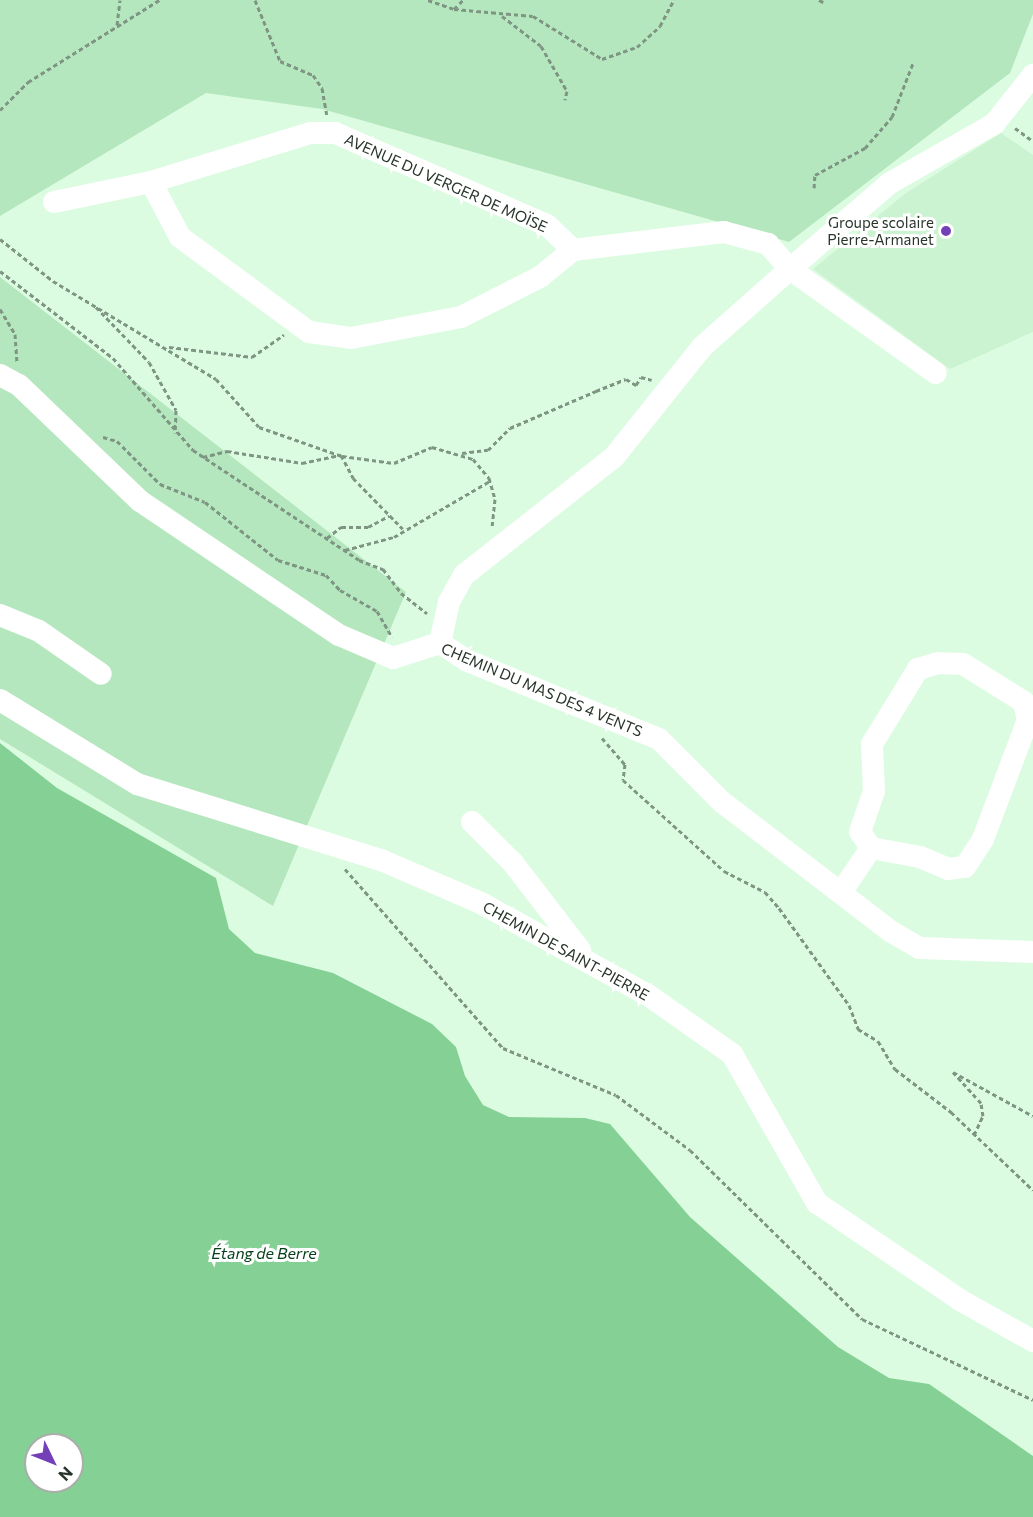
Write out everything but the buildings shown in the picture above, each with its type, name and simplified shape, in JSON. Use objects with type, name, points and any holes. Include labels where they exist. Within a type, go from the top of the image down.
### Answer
[{"type":"street","points":[[441,633],[464,575],[614,457],[702,347],[890,183],[994,124],[1033,75]]},
{"type":"street","name":"AVENUE DU VERGER DE MOÏSE","points":[[54,202],[151,182],[310,132],[335,133],[547,225],[573,250]]},
{"type":"street","points":[[151,182],[180,237],[309,332],[351,338],[461,317],[540,277],[573,250],[724,232],[768,244],[790,269],[936,373]]},
{"type":"street","points":[[0,375],[19,385],[140,501],[339,635],[393,658],[402,657]]},
{"type":"street","points":[[0,615],[39,632],[101,674]]},
{"type":"street","name":"CHEMIN DU MAS DES 4 VENTS","points":[[402,657],[441,633],[468,661],[583,710],[659,739],[722,802],[920,948],[1033,952]]},
{"type":"street","points":[[938,663],[963,664],[1024,702],[1028,720],[983,839],[965,867],[948,869],[920,857],[871,848],[860,832],[874,791],[872,744],[918,669],[938,663]]},
{"type":"street","name":"CHEMIN DE SAINT-PIERRE","points":[[0,700],[137,784],[381,860],[481,903],[591,963],[732,1054],[817,1203],[960,1300],[1033,1341]]},
{"type":"street","points":[[472,822],[513,863],[591,963]]},
{"type":"street","points":[[842,891],[871,848]]},
{"type":"path","points":[[117,25],[120,0]]},
{"type":"path","points":[[0,110],[28,82],[159,0]]},
{"type":"path","points":[[255,0],[280,61],[312,75],[322,88],[335,133]]},
{"type":"path","points":[[428,0],[453,9],[533,16],[602,59],[637,48],[660,26],[674,0]]},
{"type":"path","points":[[453,9],[463,0]]},
{"type":"path","points":[[819,0],[825,3]]},
{"type":"path","points":[[498,14],[541,46],[567,91],[565,100]]},
{"type":"path","points":[[814,188],[815,175],[865,148],[892,117],[913,63]]},
{"type":"path","points":[[0,239],[29,265],[168,347],[216,379],[259,427],[341,455],[394,463],[432,447],[460,453],[473,459],[490,481],[495,499],[487,557]]},
{"type":"path","points":[[0,271],[113,358],[175,433],[203,457],[345,550],[382,569],[401,593],[441,633]]},
{"type":"path","points":[[93,304],[149,362],[176,410],[175,433]]},
{"type":"path","points":[[0,309],[15,334],[14,357],[23,373]]},
{"type":"path","points":[[168,347],[252,357],[283,336],[294,322]]},
{"type":"path","points":[[460,453],[488,450],[510,428],[626,380],[636,385],[641,377],[657,379]]},
{"type":"path","points":[[98,436],[117,441],[160,484],[205,502],[279,560],[326,575],[340,590],[376,611],[402,657]]},
{"type":"path","points":[[203,457],[227,451],[302,463],[341,455]]},
{"type":"path","points":[[341,455],[353,478],[403,529]]},
{"type":"path","points":[[345,550],[382,543],[403,529],[447,511],[490,481]]},
{"type":"path","points":[[327,538],[340,527],[368,527],[389,516]]},
{"type":"path","points":[[583,710],[625,764],[623,780],[724,871],[765,892],[849,1005],[858,1029],[878,1041],[895,1069],[974,1135],[1033,1190]]},
{"type":"path","points":[[322,843],[503,1048],[616,1095],[690,1150],[862,1318],[1033,1400]]},
{"type":"path","points":[[974,1135],[983,1116],[981,1103],[953,1072],[1033,1116]]},
{"type":"shaded area","points":[[0,0],[1033,0],[1033,14],[1010,73],[789,242],[322,109],[206,93],[0,216]]},
{"type":"shaded area","name":"Groupe scolaire Pierre-Armanet","points":[[1001,133],[1033,155],[1033,332],[950,369],[813,269],[906,193]]},
{"type":"shaded area","points":[[0,277],[406,592],[273,906],[0,739]]},
{"type":"water","name":"Étang de Berre","points":[[0,743],[57,788],[216,878],[229,929],[255,953],[333,973],[432,1024],[456,1047],[465,1076],[483,1105],[509,1117],[585,1118],[610,1124],[690,1217],[838,1347],[889,1378],[929,1384],[1033,1456],[1033,1517],[0,1517]]},
{"type":"place","name":"Groupe scolaire Pierre-Armanet","points":[[946,231]]}]
